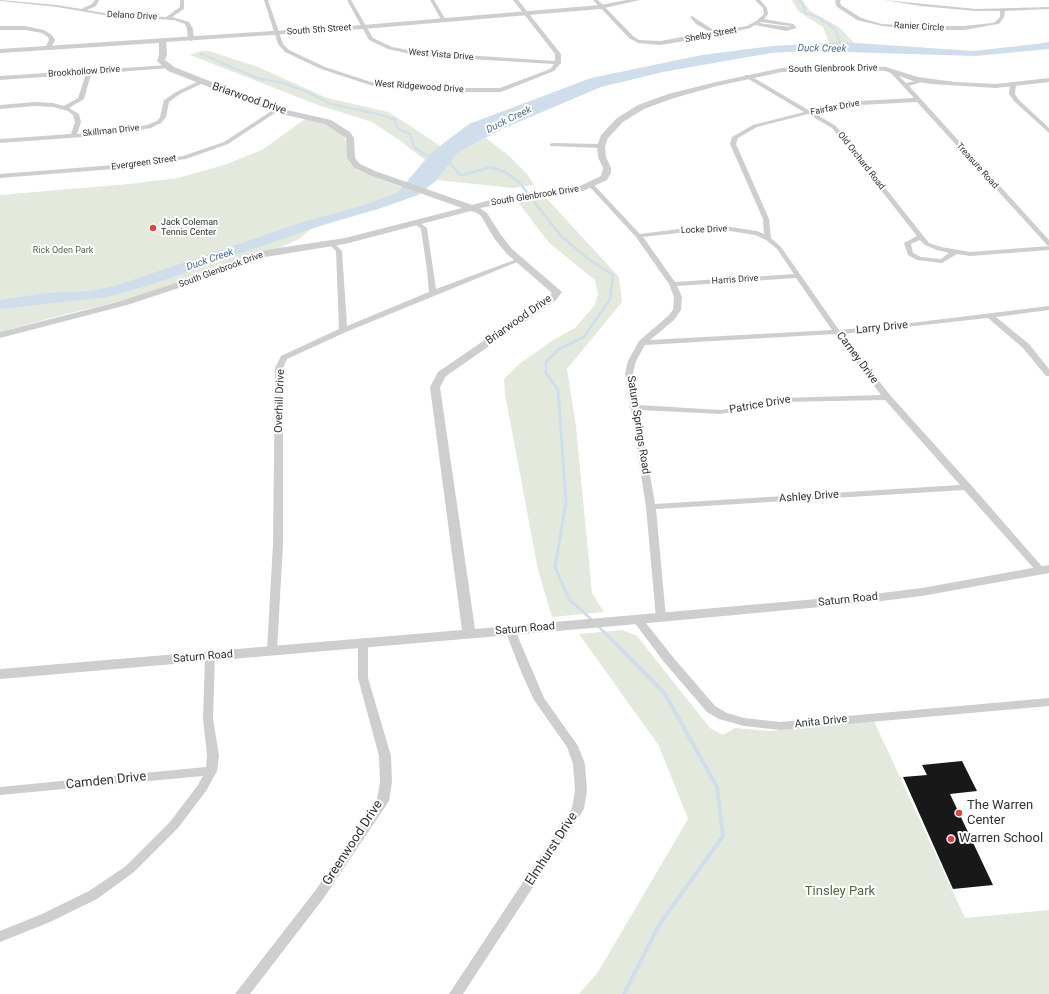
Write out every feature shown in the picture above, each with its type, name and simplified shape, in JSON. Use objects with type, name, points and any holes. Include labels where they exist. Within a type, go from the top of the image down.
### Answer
[{"type":"street","points":[[82,10],[94,5],[97,0]]},
{"type":"street","points":[[168,18],[182,8],[182,0]]},
{"type":"street","name":"West Ridgewood Drive","points":[[266,0],[281,44],[287,51],[304,60],[357,80],[392,86],[482,91],[502,90],[552,70],[558,62]]},
{"type":"street","name":"West Vista Drive","points":[[349,0],[371,39],[382,45],[419,54],[558,62]]},
{"type":"street","points":[[432,0],[444,20]]},
{"type":"street","points":[[516,0],[558,54],[558,62]]},
{"type":"street","name":"Shelby Street","points":[[595,0],[631,36],[638,41],[660,43],[716,34],[739,30],[761,20]]},
{"type":"street","name":"South 5th Street","points":[[0,51],[363,27],[601,6],[638,0]]},
{"type":"street","points":[[757,0],[765,8],[766,14],[761,20]]},
{"type":"street","name":"Ranier Circle","points":[[839,0],[837,2],[839,6],[859,19],[882,25],[924,29],[965,28],[997,23],[1002,17],[1003,10]]},
{"type":"street","points":[[886,0],[944,8],[1003,10],[1049,8]]},
{"type":"street","name":"Delano Drive","points":[[1,1],[57,6],[115,16],[168,18],[187,23],[192,39]]},
{"type":"street","points":[[692,17],[698,23],[716,34]]},
{"type":"street","points":[[755,24],[788,29],[794,28],[791,25],[761,20]]},
{"type":"street","points":[[0,28],[25,28],[44,32],[50,36],[52,40],[48,48]]},
{"type":"street","points":[[162,41],[163,55],[161,61],[168,67]]},
{"type":"street","name":"Brookhollow Drive","points":[[0,78],[168,67]]},
{"type":"street","name":"Briarwood Drive","points":[[168,67],[201,82],[276,110],[317,118],[340,127],[350,138],[351,158],[357,166],[457,204],[471,207],[484,215],[497,236],[519,260],[557,292],[553,298],[442,374],[435,387],[469,633]]},
{"type":"street","name":"South Glenbrook Drive","points":[[0,335],[124,303],[188,282],[250,257],[272,252],[332,243],[471,207],[517,198],[540,196],[574,190],[591,185],[604,178],[607,172],[607,168],[602,157],[601,146],[604,137],[620,120],[641,107],[685,92],[747,76],[782,70],[816,68],[878,68],[923,80],[954,84],[996,86],[1049,80]]},
{"type":"street","points":[[65,108],[81,99],[89,72]]},
{"type":"street","name":"Treasure Road","points":[[892,72],[1049,244]]},
{"type":"street","name":"Old Orchard Road","points":[[747,76],[811,112],[834,127],[927,244],[939,249],[970,254],[1049,248]]},
{"type":"street","points":[[905,86],[923,80]]},
{"type":"street","name":"Skillman Drive","points":[[0,141],[110,133],[149,127],[159,122],[163,117],[166,101],[178,93],[201,82]]},
{"type":"street","points":[[1013,84],[1012,94],[1016,100],[1049,131]]},
{"type":"street","name":"Fairfax Drive","points":[[768,239],[766,219],[748,174],[733,144],[736,137],[743,131],[755,126],[811,112],[860,103],[917,100]]},
{"type":"street","points":[[0,106],[34,104],[65,108],[76,114],[78,122],[74,135]]},
{"type":"street","name":"Evergreen Street","points":[[0,176],[155,163],[184,158],[226,143],[276,110]]},
{"type":"street","points":[[552,145],[601,146]]},
{"type":"street","name":"Saturn Springs Road","points":[[591,185],[638,236],[673,284],[678,297],[677,310],[671,318],[642,343],[632,361],[629,373],[633,407],[651,507],[662,618]]},
{"type":"street","points":[[416,222],[424,228],[431,270],[433,294]]},
{"type":"street","name":"Locke Drive","points":[[638,236],[692,230],[730,229],[757,234],[768,239]]},
{"type":"street","points":[[920,237],[907,243],[910,254],[919,259],[942,261],[955,252]]},
{"type":"street","name":"Carney Drive","points":[[768,239],[779,248],[838,332],[887,397],[968,487],[1045,569]]},
{"type":"street","points":[[332,243],[339,251],[343,330]]},
{"type":"street","name":"Overhill Drive","points":[[272,650],[278,544],[279,368],[284,358],[343,330],[493,269],[519,260]]},
{"type":"street","name":"Harris Drive","points":[[673,284],[798,276]]},
{"type":"street","name":"Larry Drive","points":[[642,343],[838,332],[1049,308]]},
{"type":"street","points":[[989,315],[1026,346],[1049,374]]},
{"type":"street","name":"Patrice Drive","points":[[633,407],[721,412],[782,400],[887,397]]},
{"type":"street","name":"Ashley Drive","points":[[651,507],[968,487]]},
{"type":"street","name":"Saturn Road","points":[[0,674],[272,650],[363,644],[469,633],[662,618],[874,598],[922,592],[1045,569]]},
{"type":"street","name":"Anita Drive","points":[[638,620],[668,659],[711,709],[722,716],[744,722],[780,726],[1049,702]]},
{"type":"street","name":"Elmhurst Drive","points":[[456,994],[578,809],[581,790],[579,764],[572,746],[538,700],[510,630]]},
{"type":"street","name":"Greenwood Drive","points":[[242,994],[319,895],[383,801],[386,782],[385,756],[363,678],[363,644]]},
{"type":"street","points":[[0,936],[46,918],[93,895],[130,869],[174,824],[202,788],[211,771],[213,755],[208,719],[210,656]]},
{"type":"street","name":"Camden Drive","points":[[0,791],[211,771]]},
{"type":"green space","points":[[792,0],[802,0],[810,11],[839,27],[854,43],[829,43],[823,27],[799,12]]},
{"type":"green space","points":[[201,51],[209,51],[258,67],[327,98],[388,112],[440,146],[425,160],[372,122],[318,105],[190,55]]},
{"type":"green space","name":"Rick Oden Park","points":[[305,119],[324,123],[337,129],[345,138],[349,162],[356,170],[420,194],[378,209],[311,229],[299,239],[281,247],[239,259],[181,282],[129,299],[0,332],[0,195],[129,184],[178,178],[224,165],[262,150]]},
{"type":"green space","points":[[486,138],[508,155],[527,174],[534,185],[513,188],[437,180],[456,153]]},
{"type":"green space","points":[[547,199],[619,277],[622,302],[567,369],[576,427],[592,593],[604,612],[552,617],[538,570],[505,394],[504,379],[518,365],[553,340],[575,328],[595,305],[598,294],[595,280],[549,243],[518,202]]},
{"type":"green space","name":"Tinsley Park","points":[[622,630],[637,636],[710,728],[723,735],[735,728],[771,731],[874,721],[965,918],[1049,910],[1049,994],[579,994],[598,972],[688,819],[659,746],[579,634]]},
{"type":"water","name":"Duck Creek","points":[[842,42],[973,51],[1049,42],[1049,49],[976,56],[810,51],[771,53],[663,72],[601,87],[502,129],[457,153],[437,180],[418,195],[378,209],[331,222],[150,285],[107,297],[0,309],[0,300],[46,293],[89,291],[115,286],[306,221],[358,207],[397,193],[432,152],[469,124],[591,78],[702,55],[772,46]]},
{"type":"building","name":"Warren School","points":[[962,761],[977,791],[950,794],[993,885],[953,889],[903,777],[927,775],[922,765]]},
{"type":"waterway","name":"Duck Creek","points":[[799,0],[803,4],[805,13],[818,17],[835,29],[841,45]]},
{"type":"waterway","points":[[201,54],[257,78],[283,83],[305,91],[331,104],[382,115],[395,120],[398,129],[410,134],[414,147],[425,155],[432,157]]},
{"type":"waterway","points":[[448,160],[451,164]]},
{"type":"waterway","points":[[450,163],[459,174],[463,175],[491,167],[505,172],[518,181],[561,236],[587,258],[613,275],[610,299],[584,337],[559,349],[546,362],[546,373]]},
{"type":"waterway","points":[[546,373],[558,390],[566,502],[555,567],[569,599],[593,621]]},
{"type":"waterway","points":[[597,625],[616,644]]},
{"type":"waterway","points":[[616,644],[665,694],[717,787],[723,836],[659,925],[624,994]]},
{"type":"place","name":"Jack Coleman Tennis Center","points":[[153,228]]},
{"type":"place","name":"The Warren Center","points":[[959,813]]},
{"type":"place","name":"Warren School","points":[[951,839]]}]
